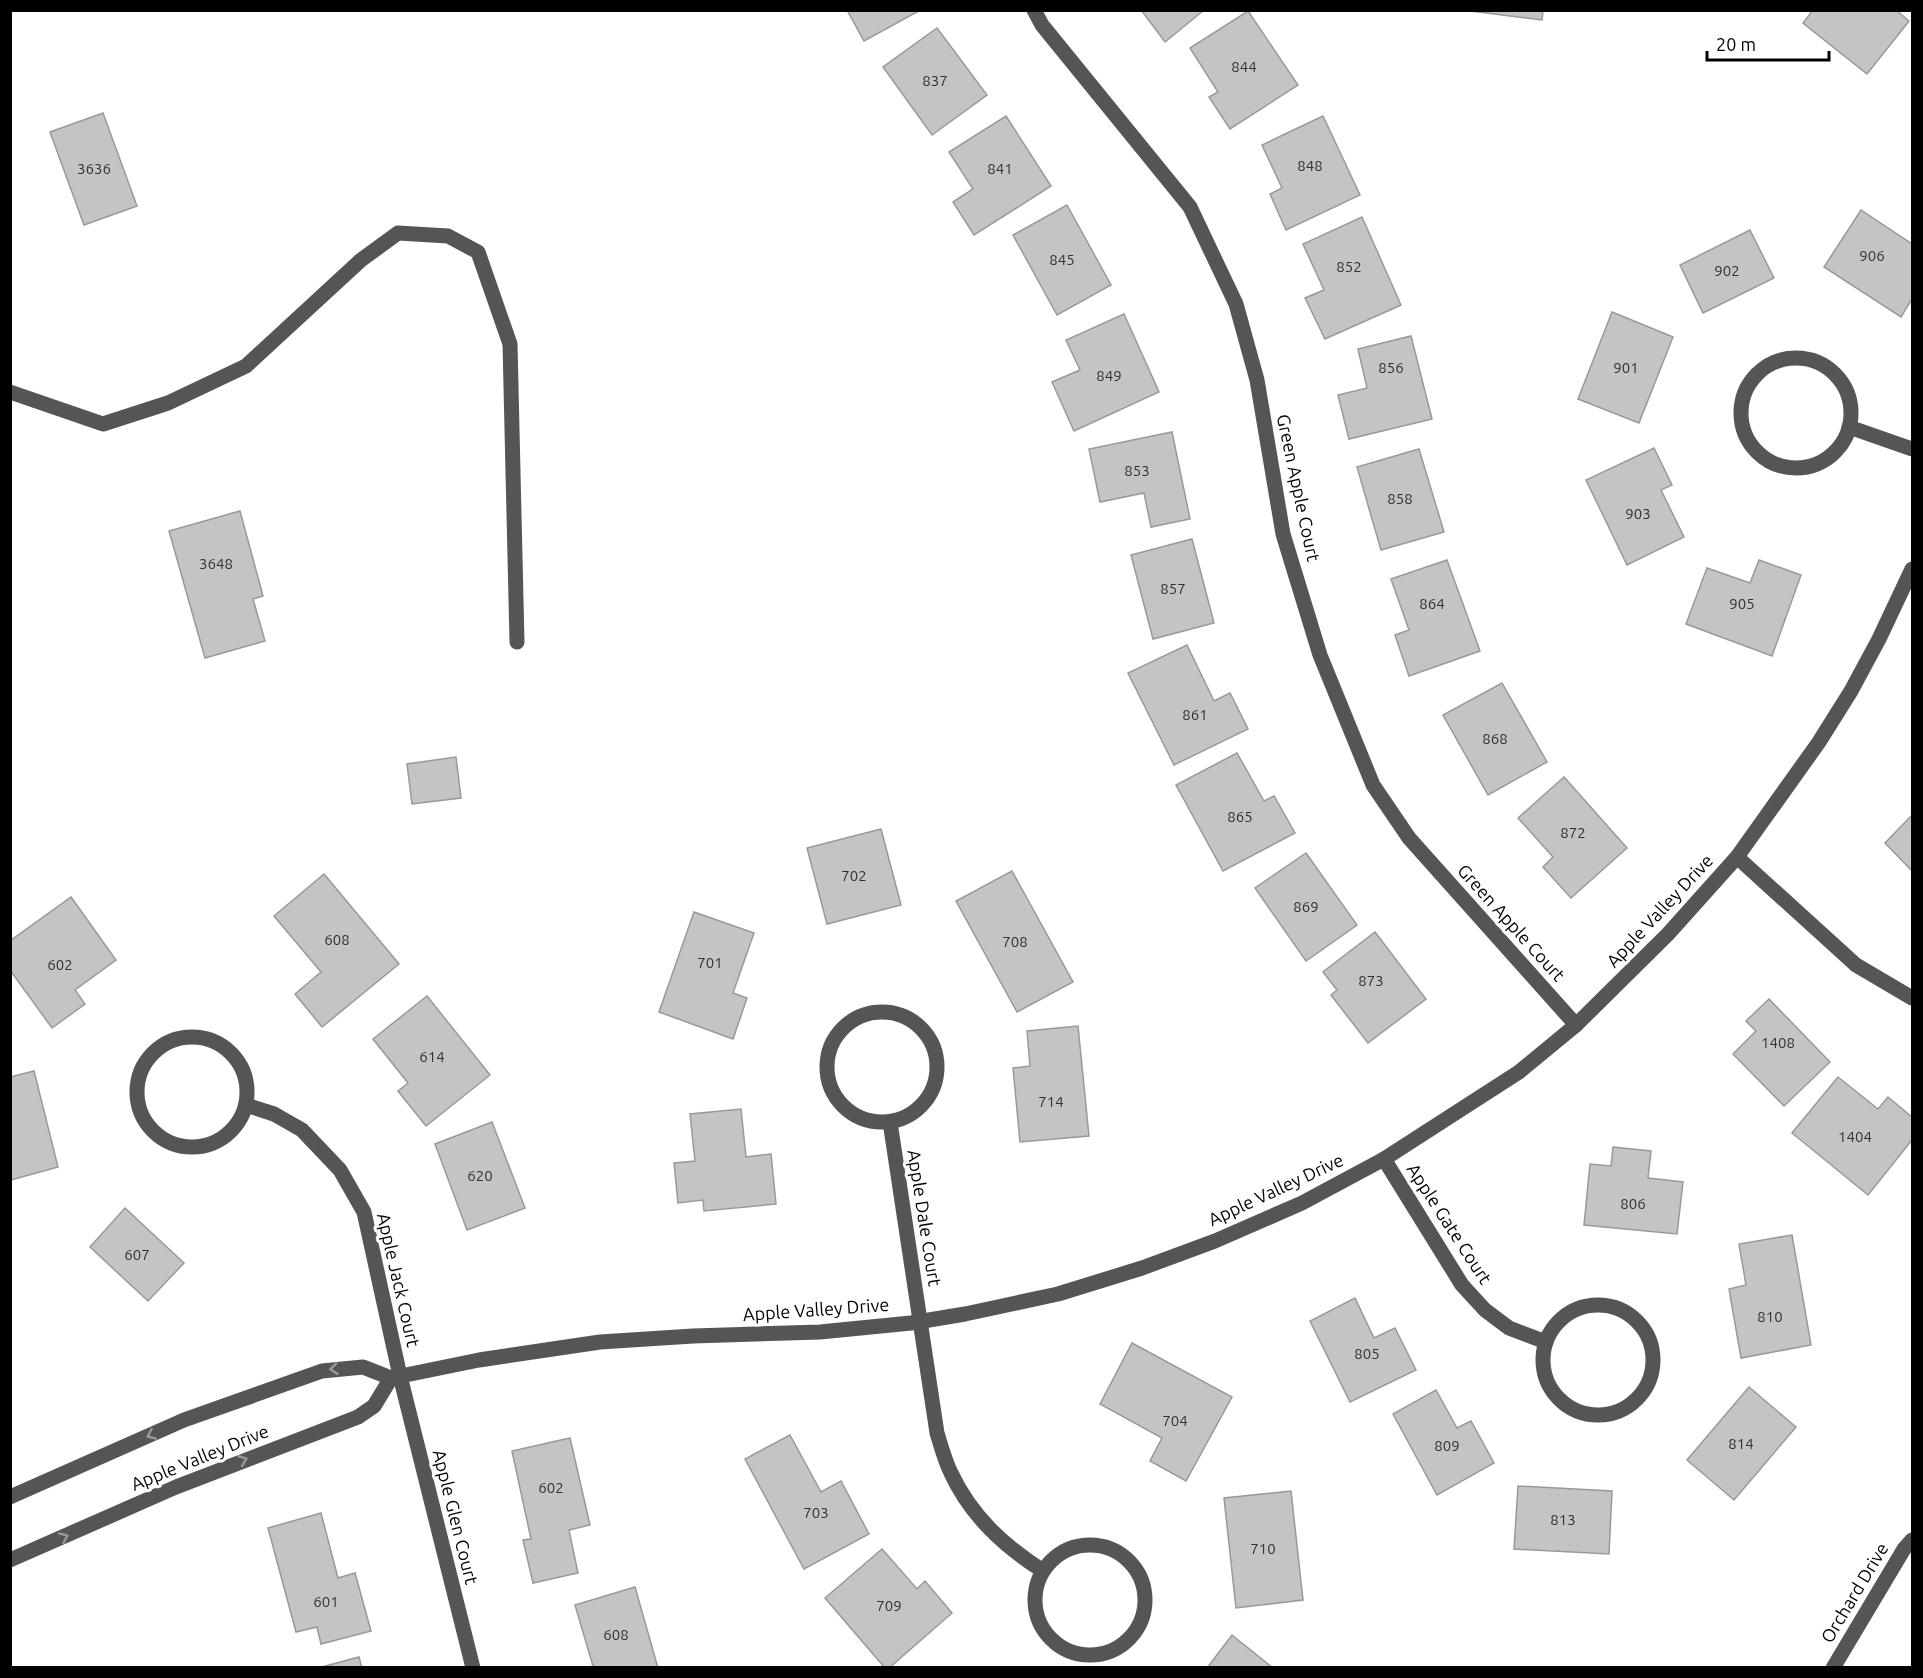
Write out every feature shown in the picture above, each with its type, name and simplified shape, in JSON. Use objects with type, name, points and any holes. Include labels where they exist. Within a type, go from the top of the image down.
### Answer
[{"type":"street","name":"Green Apple Court","points":[[1034,10],[1042,25],[1190,207],[1236,304],[1257,380],[1283,534],[1320,655],[1374,785],[1409,838],[1576,1024]]},
{"type":"street","points":[[10,392],[103,424],[168,403],[246,366],[361,260],[398,233],[448,236],[478,252],[510,344],[516,642]]},
{"type":"street","points":[[1802,357],[1831,370],[1842,382],[1851,411],[1849,427],[1843,441],[1833,454],[1820,463],[1789,468],[1774,464],[1760,456],[1750,444],[1743,430],[1742,398],[1758,372],[1771,363],[1786,358],[1802,357]]},
{"type":"street","points":[[1849,427],[1912,449]]},
{"type":"street","name":"Apple Valley Drive","points":[[10,1560],[176,1487],[349,1421],[374,1406],[395,1377],[479,1360],[600,1342],[820,1332],[920,1321],[997,1307],[1058,1294],[1173,1258],[1302,1203],[1384,1159],[1519,1072],[1576,1024],[1674,928],[1737,856],[1814,750],[1851,691],[1912,569]]},
{"type":"street","points":[[1737,856],[1856,965],[1912,998]]},
{"type":"street","points":[[868,1013],[898,1014],[912,1020],[928,1036],[937,1057],[938,1071],[935,1086],[927,1100],[911,1114],[890,1122],[875,1122],[860,1118],[847,1110],[837,1098],[829,1078],[828,1055],[833,1041],[854,1019],[868,1013]]},
{"type":"street","points":[[196,1036],[212,1040],[226,1048],[237,1059],[244,1073],[247,1089],[246,1105],[231,1131],[218,1141],[203,1146],[187,1147],[172,1144],[158,1136],[147,1124],[140,1110],[137,1095],[138,1079],[144,1064],[153,1052],[181,1037],[196,1036]]},
{"type":"street","name":"Apple Jack Court","points":[[246,1105],[274,1114],[302,1130],[340,1170],[364,1212],[395,1377]]},
{"type":"street","name":"Apple Dale Court","points":[[890,1122],[937,1433],[951,1472],[967,1501],[990,1530],[1018,1555],[1043,1571]]},
{"type":"street","name":"Apple Gate Court","points":[[1384,1159],[1469,1293],[1485,1310],[1509,1328],[1546,1342]]},
{"type":"street","points":[[1593,1305],[1609,1306],[1624,1311],[1647,1333],[1654,1363],[1650,1379],[1643,1393],[1632,1404],[1618,1412],[1604,1415],[1573,1410],[1550,1388],[1544,1373],[1543,1357],[1546,1342],[1553,1328],[1564,1316],[1578,1309],[1593,1305]]},
{"type":"street","points":[[10,1497],[184,1420],[322,1371],[363,1367],[395,1377]]},
{"type":"street","name":"Apple Glen Court","points":[[395,1377],[472,1668]]},
{"type":"street","name":"Orchard Drive","points":[[1833,1668],[1904,1549],[1912,1540]]},
{"type":"street","points":[[1094,1544],[1109,1548],[1134,1565],[1141,1578],[1145,1592],[1145,1607],[1141,1622],[1133,1635],[1122,1645],[1108,1652],[1094,1655],[1079,1654],[1065,1649],[1043,1628],[1037,1614],[1035,1599],[1037,1585],[1043,1571],[1065,1550],[1094,1544]]},
{"type":"building","points":[[847,10],[916,10],[917,12],[864,41]]},
{"type":"building","points":[[1141,10],[1204,10],[1165,42]]},
{"type":"building","points":[[1462,10],[1543,10],[1542,20]]},
{"type":"building","points":[[1813,10],[1896,10],[1909,21],[1867,74],[1803,23]]},
{"type":"building","points":[[1248,11],[1298,85],[1230,129],[1209,97],[1218,92],[1190,48]]},
{"type":"building","points":[[937,28],[987,95],[932,135],[883,67]]},
{"type":"building","points":[[103,113],[137,206],[84,225],[50,132]]},
{"type":"building","points":[[1006,116],[1051,186],[974,235],[953,202],[973,189],[949,152]]},
{"type":"building","points":[[1323,116],[1360,195],[1286,230],[1270,194],[1282,188],[1262,145]]},
{"type":"building","points":[[1067,205],[1111,285],[1057,315],[1013,235]]},
{"type":"building","points":[[1861,210],[1912,244],[1912,299],[1901,317],[1824,267]]},
{"type":"building","points":[[1362,217],[1401,305],[1325,339],[1305,298],[1324,290],[1303,244]]},
{"type":"building","points":[[1750,230],[1774,278],[1703,313],[1680,265]]},
{"type":"building","points":[[1612,312],[1673,337],[1639,423],[1578,399]]},
{"type":"building","points":[[1124,314],[1159,392],[1074,431],[1052,382],[1080,370],[1066,340]]},
{"type":"building","points":[[1411,336],[1432,419],[1349,439],[1338,395],[1367,388],[1358,349]]},
{"type":"building","points":[[1172,432],[1190,519],[1151,527],[1144,493],[1100,502],[1089,449]]},
{"type":"building","points":[[1654,448],[1672,485],[1661,490],[1684,537],[1627,565],[1586,480]]},
{"type":"building","points":[[1419,449],[1444,532],[1381,550],[1357,467]]},
{"type":"building","points":[[240,511],[263,596],[253,599],[265,641],[205,658],[169,531]]},
{"type":"building","points":[[1192,539],[1214,623],[1153,639],[1131,555]]},
{"type":"building","points":[[1447,560],[1480,651],[1409,676],[1395,635],[1409,630],[1391,579]]},
{"type":"building","points":[[1759,560],[1801,575],[1772,656],[1686,624],[1707,568],[1750,583]]},
{"type":"building","points":[[1187,645],[1214,701],[1230,693],[1248,729],[1174,765],[1128,673]]},
{"type":"building","points":[[1502,683],[1547,762],[1488,795],[1443,715]]},
{"type":"building","points":[[1237,753],[1264,801],[1274,796],[1295,833],[1223,871],[1176,785]]},
{"type":"building","points":[[456,757],[461,798],[412,804],[407,764]]},
{"type":"building","points":[[1564,777],[1627,848],[1571,898],[1543,867],[1553,857],[1518,818]]},
{"type":"building","points":[[1912,815],[1912,871],[1885,843]]},
{"type":"building","points":[[881,829],[901,905],[827,924],[807,848]]},
{"type":"building","points":[[1306,853],[1357,925],[1306,961],[1255,888]]},
{"type":"building","points":[[1012,871],[1073,982],[1017,1012],[956,901]]},
{"type":"building","points":[[324,874],[399,964],[322,1027],[295,994],[321,972],[274,916]]},
{"type":"building","points":[[71,897],[116,960],[75,990],[85,1004],[52,1028],[10,970],[10,941]]},
{"type":"building","points":[[694,912],[754,933],[733,993],[747,998],[733,1039],[659,1012]]},
{"type":"building","points":[[1375,932],[1426,999],[1368,1043],[1331,995],[1337,990],[1323,972]]},
{"type":"building","points":[[427,996],[490,1075],[426,1126],[398,1091],[408,1083],[373,1039]]},
{"type":"building","points":[[1769,999],[1830,1062],[1784,1106],[1733,1054],[1756,1031],[1746,1021]]},
{"type":"building","points":[[1078,1026],[1089,1136],[1020,1142],[1013,1068],[1030,1066],[1027,1031]]},
{"type":"building","points":[[34,1071],[58,1167],[11,1180],[10,1077]]},
{"type":"building","points":[[1838,1077],[1878,1109],[1888,1097],[1912,1117],[1912,1140],[1868,1195],[1792,1133]]},
{"type":"building","points":[[741,1109],[746,1157],[771,1154],[776,1204],[704,1211],[703,1200],[678,1203],[674,1163],[695,1161],[690,1114]]},
{"type":"building","points":[[492,1122],[525,1208],[467,1230],[435,1144]]},
{"type":"building","points":[[1613,1147],[1651,1151],[1648,1178],[1683,1182],[1677,1234],[1584,1225],[1590,1164],[1611,1166]]},
{"type":"building","points":[[125,1208],[184,1263],[148,1301],[90,1247]]},
{"type":"building","points":[[1792,1235],[1811,1345],[1741,1358],[1729,1289],[1746,1285],[1739,1244]]},
{"type":"building","points":[[1355,1298],[1374,1338],[1395,1328],[1416,1370],[1350,1402],[1310,1321]]},
{"type":"building","points":[[1132,1343],[1232,1397],[1186,1481],[1150,1461],[1162,1438],[1100,1404]]},
{"type":"building","points":[[1749,1387],[1796,1427],[1734,1500],[1687,1460]]},
{"type":"building","points":[[1436,1390],[1457,1428],[1471,1421],[1494,1463],[1437,1495],[1393,1414]]},
{"type":"building","points":[[790,1435],[821,1492],[841,1481],[869,1534],[804,1569],[745,1459]]},
{"type":"building","points":[[570,1438],[590,1525],[569,1530],[578,1573],[533,1583],[523,1540],[531,1539],[512,1451]]},
{"type":"building","points":[[1518,1486],[1612,1491],[1609,1554],[1514,1549]]},
{"type":"building","points":[[1291,1491],[1303,1600],[1236,1608],[1224,1498]]},
{"type":"building","points":[[321,1513],[338,1578],[355,1573],[371,1631],[321,1644],[317,1627],[296,1632],[268,1528]]},
{"type":"building","points":[[882,1549],[917,1589],[925,1581],[952,1613],[889,1668],[885,1668],[825,1598]]},
{"type":"building","points":[[635,1587],[658,1668],[587,1668],[593,1666],[575,1605]]},
{"type":"building","points":[[1232,1635],[1273,1668],[1207,1668]]},
{"type":"building","points":[[359,1657],[362,1668],[318,1668]]}]
